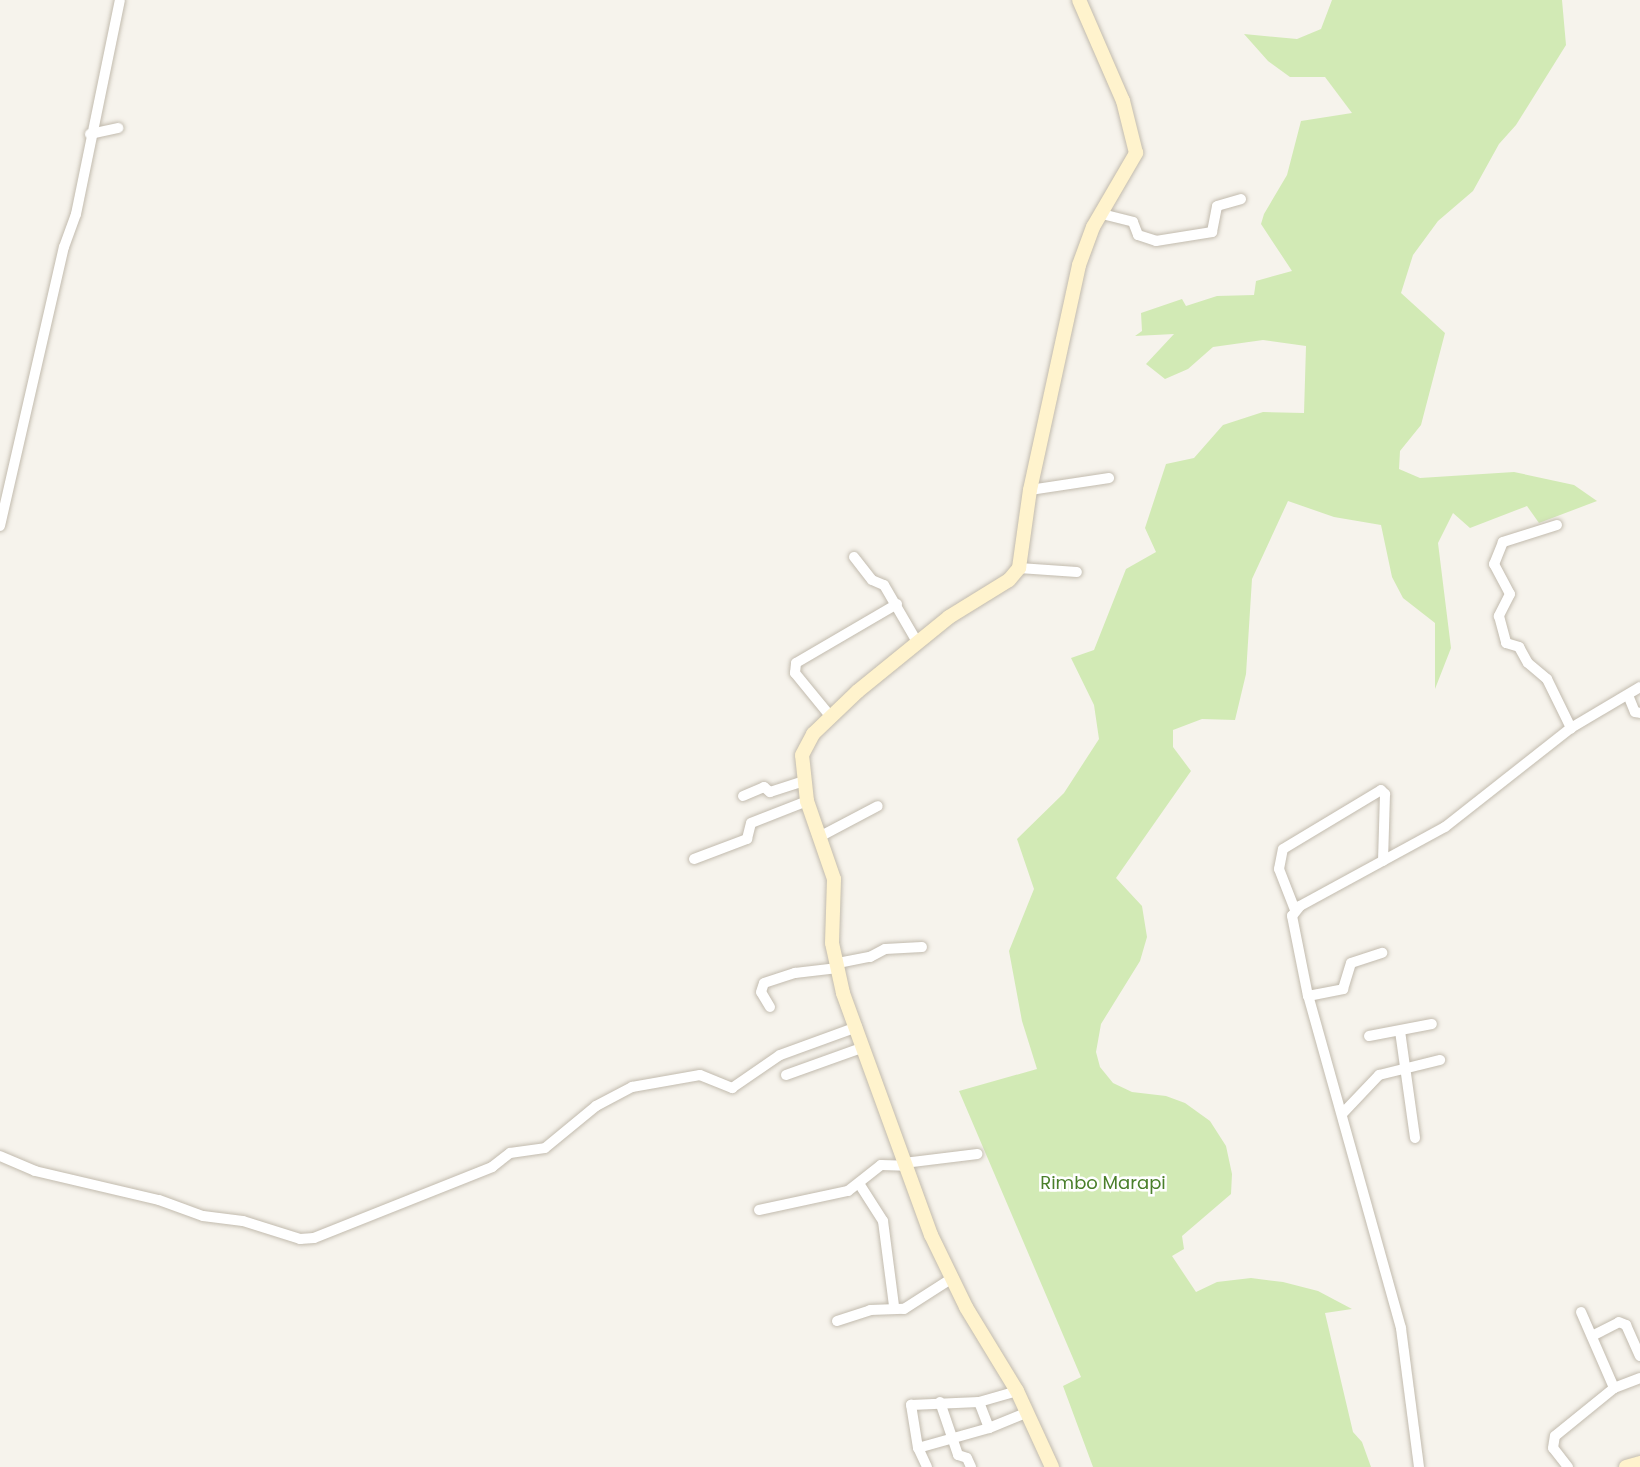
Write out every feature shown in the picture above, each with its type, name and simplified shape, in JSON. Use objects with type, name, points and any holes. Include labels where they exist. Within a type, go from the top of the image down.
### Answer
[{"type":"main road","points":[[1052,1467],[1017,1390],[951,1279],[905,1165],[857,1027],[832,943],[834,879],[807,801],[803,782],[803,749],[826,720],[918,642],[1009,580],[1019,568],[1030,490],[1079,265],[1102,214],[1133,160],[1136,145],[1123,101],[1079,0]]},
{"type":"main road","points":[[1626,1467],[1640,1463]]},
{"type":"street","points":[[0,526],[64,247],[76,214],[90,134],[120,0]]},
{"type":"street","points":[[90,134],[118,128]]},
{"type":"street","points":[[1102,214],[1133,222],[1138,235],[1156,241],[1212,232],[1217,206],[1241,199]]},
{"type":"street","points":[[1030,490],[1109,478]]},
{"type":"street","points":[[1557,525],[1503,542],[1494,564],[1510,594],[1499,616],[1506,643],[1517,645],[1528,663],[1544,675],[1571,728]]},
{"type":"street","points":[[854,557],[872,580],[882,582],[918,642]]},
{"type":"street","points":[[1019,568],[1077,572]]},
{"type":"street","points":[[826,720],[795,673],[796,663],[897,604]]},
{"type":"street","points":[[1295,910],[1460,817],[1495,784],[1571,728],[1640,687]]},
{"type":"street","points":[[1628,695],[1635,711],[1640,713]]},
{"type":"street","points":[[743,796],[764,786],[770,792],[803,782]]},
{"type":"street","points":[[1383,861],[1385,794],[1381,790],[1283,849],[1280,869],[1295,910],[1291,924],[1308,996],[1401,1329],[1419,1467]]},
{"type":"street","points":[[694,859],[747,839],[751,823],[807,801]]},
{"type":"street","points":[[821,836],[878,806]]},
{"type":"street","points":[[770,1007],[761,992],[764,983],[870,957],[885,949],[922,947]]},
{"type":"street","points":[[1308,996],[1343,989],[1351,963],[1382,953]]},
{"type":"street","points":[[1369,1036],[1432,1024]]},
{"type":"street","points":[[0,1156],[35,1171],[159,1200],[203,1216],[243,1221],[300,1239],[314,1238],[492,1167],[510,1152],[545,1148],[596,1106],[632,1088],[700,1075],[732,1088],[780,1055],[857,1027]]},
{"type":"street","points":[[1400,1031],[1415,1138]]},
{"type":"street","points":[[786,1075],[864,1047]]},
{"type":"street","points":[[1342,1114],[1379,1075],[1440,1060]]},
{"type":"street","points":[[759,1210],[860,1185],[881,1165],[905,1165],[976,1154]]},
{"type":"street","points":[[860,1185],[883,1221],[894,1306]]},
{"type":"street","points":[[837,1321],[894,1306],[904,1309],[951,1279]]},
{"type":"street","points":[[1581,1312],[1614,1388]]},
{"type":"street","points":[[1592,1336],[1619,1322],[1626,1325],[1640,1356]]},
{"type":"street","points":[[1568,1467],[1553,1448],[1553,1440],[1614,1388],[1640,1378]]},
{"type":"street","points":[[927,1467],[918,1448],[911,1405],[979,1402],[1017,1390]]},
{"type":"street","points":[[940,1402],[958,1455],[967,1458],[970,1467]]},
{"type":"street","points":[[979,1402],[989,1428]]},
{"type":"street","points":[[918,1448],[989,1428],[1028,1412]]},
{"type":"green space","name":"Rimbo Marapi","points":[[1332,0],[1562,0],[1566,45],[1516,125],[1499,144],[1473,191],[1438,221],[1413,255],[1401,293],[1445,333],[1421,425],[1400,451],[1399,469],[1420,478],[1514,472],[1574,485],[1597,501],[1539,523],[1527,506],[1470,528],[1453,513],[1438,543],[1451,648],[1435,689],[1435,623],[1403,598],[1392,577],[1381,525],[1334,517],[1288,501],[1252,579],[1246,674],[1235,720],[1202,719],[1173,730],[1173,747],[1191,771],[1116,878],[1142,906],[1147,937],[1140,961],[1101,1024],[1096,1052],[1100,1067],[1113,1083],[1132,1092],[1166,1096],[1185,1103],[1210,1121],[1226,1146],[1232,1174],[1231,1194],[1182,1236],[1184,1249],[1172,1256],[1196,1292],[1217,1282],[1251,1278],[1283,1282],[1318,1291],[1352,1309],[1325,1313],[1353,1432],[1362,1442],[1371,1467],[1093,1467],[1063,1386],[1081,1377],[959,1091],[1037,1069],[1022,1021],[1009,951],[1034,889],[1017,839],[1064,793],[1099,739],[1094,705],[1071,658],[1094,650],[1126,569],[1156,552],[1145,528],[1166,464],[1194,458],[1223,425],[1263,412],[1304,413],[1306,346],[1263,340],[1213,347],[1188,369],[1165,379],[1146,364],[1174,334],[1135,336],[1142,331],[1141,313],[1182,299],[1186,306],[1217,296],[1254,295],[1256,281],[1292,271],[1261,224],[1264,214],[1287,175],[1301,121],[1352,113],[1325,77],[1290,77],[1268,61],[1244,34],[1297,39],[1321,29]]}]
